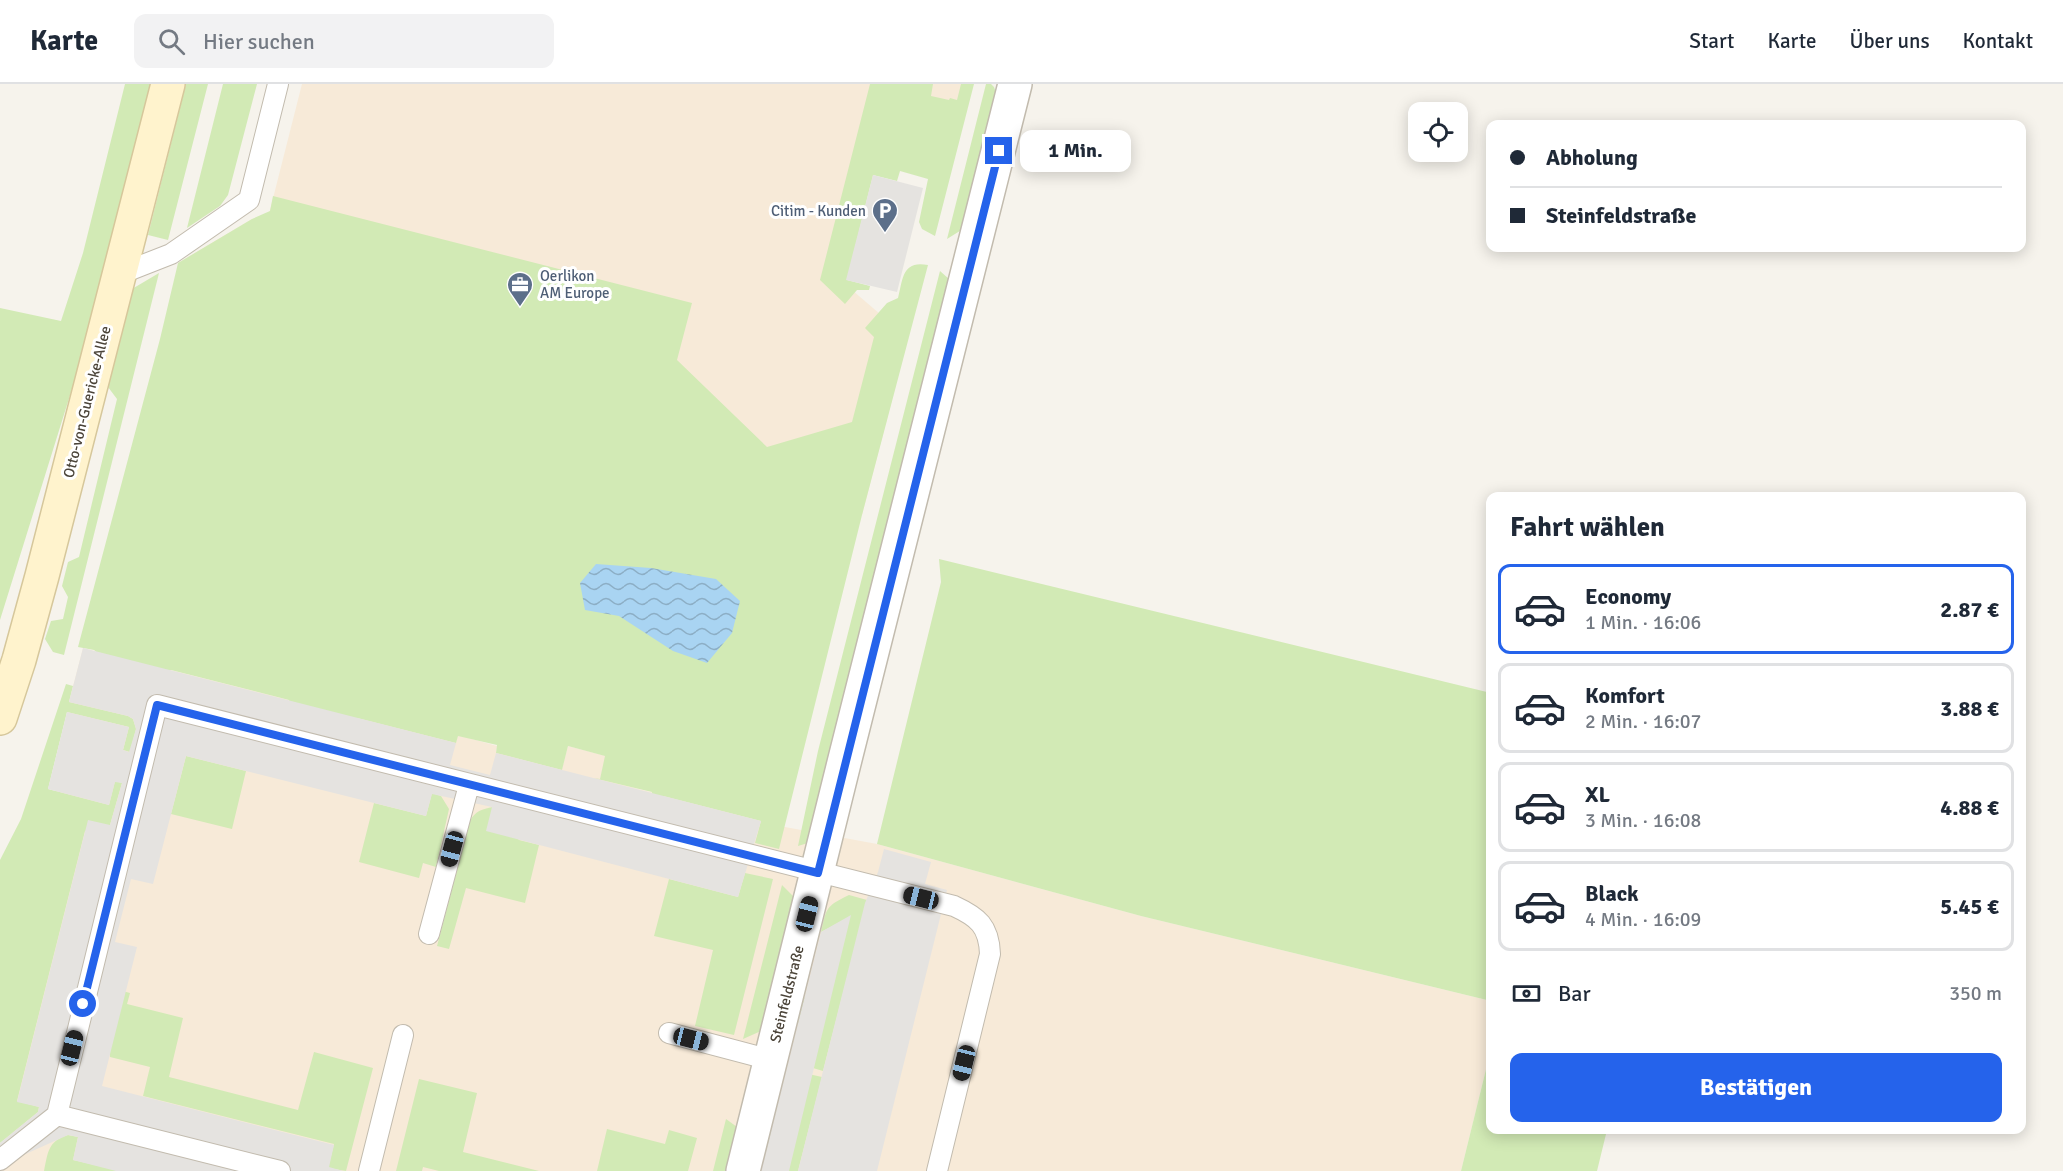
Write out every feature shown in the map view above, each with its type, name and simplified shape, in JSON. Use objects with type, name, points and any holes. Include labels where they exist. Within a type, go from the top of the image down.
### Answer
[{"type":"street","name":"Otto-von-Guericke-Allee","points":[[0,718],[42,576],[168,84]]},
{"type":"street","name":"Steinfeldstraße","points":[[743,1171],[1016,84]]},
{"type":"lane","points":[[120,274],[171,254],[249,200],[278,84]]},
{"type":"lane","points":[[0,1160],[57,1115],[157,705],[954,906],[971,914],[982,924],[990,939],[990,954],[938,1171]]},
{"type":"lane","points":[[429,934],[469,785]]},
{"type":"lane","points":[[669,1034],[771,1060]]},
{"type":"lane","points":[[369,1171],[403,1035]]},
{"type":"lane","points":[[57,1115],[280,1171]]},
{"type":"shaded area","name":"Oerlikon AM Europe","points":[[302,84],[969,84],[952,151],[876,169],[838,278],[908,338],[862,515],[178,263],[252,219],[267,222]]},
{"type":"shaded area","name":"Citim - Kunden","points":[[873,175],[923,188],[897,292],[846,280]]},
{"type":"shaded area","points":[[83,648],[456,742],[458,735],[497,746],[496,752],[562,769],[568,746],[606,756],[600,779],[785,827],[877,844],[1141,916],[1486,1000],[1486,1069],[1461,1171],[0,1171],[69,702]]},
{"type":"shaded area","points":[[83,648],[456,743],[450,765],[490,775],[496,753],[761,821],[738,897],[486,831],[492,807],[432,794],[426,816],[186,756],[153,884],[131,879],[118,930],[115,942],[137,947],[102,1086],[334,1145],[329,1167],[343,1171],[116,1171],[73,1160],[78,1137],[68,1135],[19,1157],[0,1171],[0,1143],[38,1112],[39,1107],[17,1102],[88,820],[110,825],[122,783],[115,782],[109,805],[48,789],[67,712],[129,727],[123,750],[129,752],[136,729],[133,719],[128,716],[69,702]]},
{"type":"shaded area","points":[[884,849],[931,862],[925,884],[947,890],[877,1171],[798,1171],[865,903],[878,872]]},
{"type":"shaded area","points":[[851,915],[789,1171],[761,1171],[821,932]]},
{"type":"green space","points":[[125,84],[152,84],[90,331],[0,620],[0,308],[61,321],[83,253]]},
{"type":"green space","points":[[186,84],[208,84],[168,240],[148,235]]},
{"type":"green space","points":[[223,84],[257,84],[228,195],[220,206],[187,228]]},
{"type":"green space","points":[[870,84],[933,84],[931,96],[957,100],[961,84],[974,84],[935,236],[922,229],[919,222],[928,179],[900,171],[897,181],[873,175],[847,280],[870,286],[869,290],[857,290],[845,304],[820,280]]},
{"type":"green space","points":[[986,84],[994,87],[997,95],[963,229],[947,239]]},
{"type":"green space","points":[[273,196],[692,303],[677,360],[767,447],[852,422],[874,337],[865,328],[887,303],[898,298],[908,268],[919,264],[928,265],[862,515],[779,849],[755,843],[761,821],[663,796],[646,815],[652,792],[593,778],[600,779],[605,756],[568,746],[562,770],[496,753],[497,745],[458,736],[456,743],[357,718],[297,726],[289,700],[171,670],[134,684],[94,650],[78,647],[178,263],[252,219],[270,211]]},
{"type":"green space","points":[[940,271],[949,279],[811,842],[798,846],[818,751]]},
{"type":"green space","points":[[159,273],[64,655],[53,652],[45,639],[51,621],[63,619],[68,597],[62,586],[68,562],[79,557],[117,399],[108,387],[132,289]]},
{"type":"green space","points":[[939,559],[1486,692],[1486,1000],[1141,916],[877,844],[941,582]]},
{"type":"green space","points":[[66,684],[73,686],[69,702],[128,716],[133,719],[136,729],[130,752],[123,750],[129,727],[67,712],[48,789],[109,805],[115,781],[122,783],[110,825],[85,831],[17,1101],[39,1107],[38,1112],[0,1143],[0,860],[21,819]]},
{"type":"green space","points":[[186,756],[246,771],[232,829],[171,814]]},
{"type":"green space","points":[[432,793],[441,796],[449,809],[436,867],[423,863],[419,878],[359,862],[374,803],[426,816]]},
{"type":"green space","points":[[493,807],[519,840],[539,845],[525,903],[466,888],[449,949],[437,946],[470,821],[479,811]]},
{"type":"green space","points":[[745,873],[773,879],[734,1035],[695,1026],[713,950],[654,936],[669,879],[738,897]]},
{"type":"green space","points":[[782,885],[794,897],[794,902],[761,1031],[743,1039]]},
{"type":"green space","points":[[849,895],[867,900],[823,1071],[813,1068],[819,1011],[798,1024],[804,998],[834,983],[842,921],[821,932],[831,905]]},
{"type":"green space","points":[[104,986],[130,993],[127,1004],[183,1018],[169,1077],[298,1110],[314,1052],[373,1068],[346,1171],[328,1168],[334,1144],[143,1096],[150,1067],[110,1057]]},
{"type":"green space","points":[[1486,1069],[1486,1134],[1606,1134],[1597,1171],[1461,1171]]},
{"type":"green space","points":[[804,1073],[822,1077],[798,1171],[781,1171],[766,1151],[771,1131],[803,1113]]},
{"type":"green space","points":[[419,1079],[477,1093],[463,1152],[539,1171],[439,1171],[423,1167],[422,1171],[396,1171]]},
{"type":"green space","points":[[726,1119],[737,1127],[726,1171],[713,1171]]},
{"type":"green space","points":[[607,1129],[665,1144],[669,1130],[697,1138],[688,1171],[597,1171]]},
{"type":"green space","points":[[68,1135],[78,1137],[73,1160],[122,1171],[44,1171],[50,1148],[56,1140]]},
{"type":"water","points":[[596,564],[651,568],[716,579],[740,601],[732,633],[707,663],[673,651],[619,616],[585,610],[580,583]]},
{"type":"place","name":"Citim - Kunden","points":[[885,234]]},
{"type":"place","name":"Oerlikon AM Europe","points":[[520,308]]},
{"type":"route","points":[[83,1004],[157,705],[818,873],[999,151]]}]
